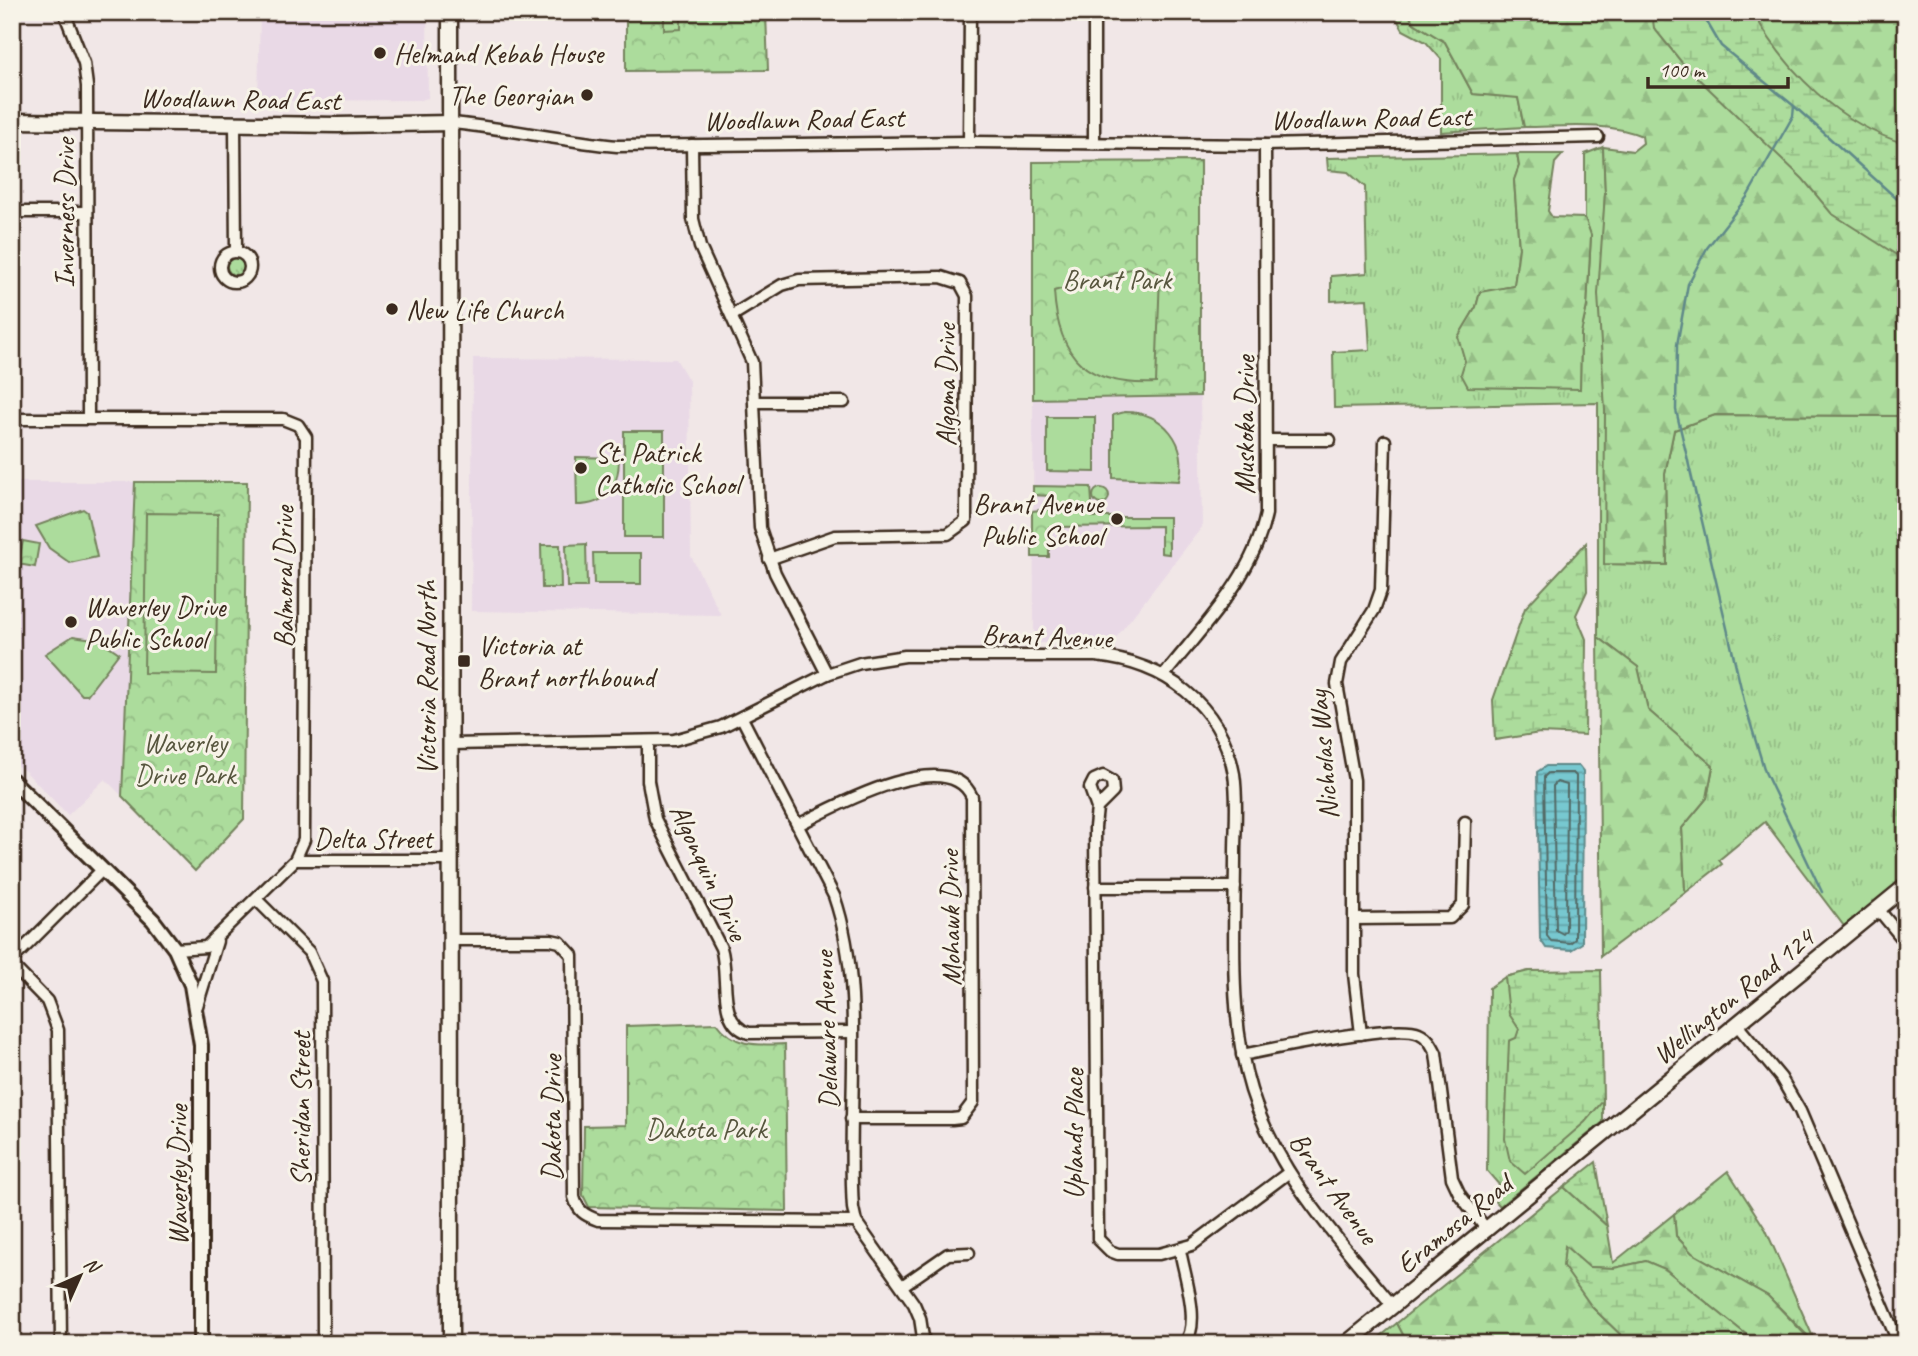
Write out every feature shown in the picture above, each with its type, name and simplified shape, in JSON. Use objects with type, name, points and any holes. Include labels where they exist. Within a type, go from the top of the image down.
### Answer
[{"type":"main road","name":"Victoria Road North","points":[[450,12],[451,1344]]},
{"type":"main road","name":"Woodlawn Road East","points":[[12,121],[451,123]]},
{"type":"main road","name":"Wellington Road 124","points":[[1592,1143],[1906,886]]},
{"type":"main road","name":"Eramosa Road","points":[[1346,1344],[1592,1143]]},
{"type":"street","name":"Inverness Drive","points":[[64,12],[84,63],[87,120],[85,212],[88,418]]},
{"type":"street","points":[[838,12],[852,12]]},
{"type":"street","points":[[969,142],[970,12]]},
{"type":"street","points":[[1094,12],[1094,143]]},
{"type":"street","points":[[1160,12],[1234,12]]},
{"type":"street","name":"Woodlawn Road East","points":[[451,123],[509,128],[593,144],[969,142],[1265,145],[1598,137]]},
{"type":"street","points":[[235,124],[236,252]]},
{"type":"street","points":[[692,145],[693,219],[700,247],[709,273],[733,315],[752,362],[756,402],[757,505],[769,559],[827,674]]},
{"type":"street","name":"Muskoka Drive","points":[[1165,674],[1245,573],[1256,551],[1268,500],[1265,145]]},
{"type":"street","points":[[12,212],[85,212]]},
{"type":"street","name":"Algoma Drive","points":[[733,315],[782,285],[816,278],[940,277],[960,284],[967,296],[966,521],[959,529],[948,534],[835,536],[769,559]]},
{"type":"street","points":[[756,402],[844,402]]},
{"type":"street","name":"Balmoral Drive","points":[[12,419],[283,419],[292,421],[303,430],[306,449],[307,806],[304,840],[295,860],[218,937],[206,947],[197,950],[175,949]]},
{"type":"street","points":[[1268,440],[1329,440]]},
{"type":"street","name":"Nicholas Way","points":[[1361,1034],[1354,974],[1354,780],[1337,684],[1341,662],[1374,610],[1381,590],[1385,441]]},
{"type":"street","name":"Brant Avenue","points":[[451,744],[648,743],[694,735],[742,718],[827,674],[860,663],[905,656],[1096,656],[1129,661],[1165,674],[1202,707],[1221,735],[1234,773],[1237,1011],[1242,1055],[1263,1125],[1287,1173],[1392,1306]]},
{"type":"street","name":"Delaware Avenue","points":[[742,718],[834,896],[843,923],[851,967],[852,1193],[856,1222],[902,1286],[920,1318],[924,1344]]},
{"type":"street","name":"Algonquin Drive","points":[[648,743],[648,781],[655,819],[722,948],[727,970],[730,1021],[737,1029],[748,1032],[851,1032]]},
{"type":"street","name":"Mohawk Drive","points":[[798,825],[859,794],[900,780],[954,779],[968,788],[972,797],[973,1102],[961,1118],[852,1119]]},
{"type":"street","name":"Waverley Drive","points":[[12,780],[153,920],[175,949],[197,1006],[201,1045],[201,1344]]},
{"type":"street","name":"Uplands Place","points":[[1097,808],[1096,1231],[1103,1246],[1118,1254],[1180,1250],[1205,1238],[1287,1173]]},
{"type":"street","points":[[1354,919],[1450,918],[1458,913],[1463,905],[1465,822]]},
{"type":"street","name":"Delta Street","points":[[295,860],[451,860]]},
{"type":"street","points":[[61,1344],[58,1030],[47,1001],[12,962],[102,870]]},
{"type":"street","points":[[1095,887],[1235,887]]},
{"type":"street","name":"Sheridan Street","points":[[256,899],[309,952],[322,981],[323,1344]]},
{"type":"street","points":[[1878,909],[1906,943]]},
{"type":"street","name":"Waverley Drive","points":[[197,1006],[218,937]]},
{"type":"street","name":"Dakota Drive","points":[[452,940],[551,940],[560,942],[572,955],[573,1196],[580,1211],[586,1216],[598,1220],[856,1222]]},
{"type":"street","points":[[1737,1025],[1781,1078],[1800,1111],[1899,1344]]},
{"type":"street","points":[[1242,1055],[1361,1034],[1403,1030],[1418,1032],[1429,1040],[1436,1053],[1452,1178],[1460,1195],[1487,1230]]},
{"type":"street","points":[[1180,1250],[1193,1322],[1191,1336],[1185,1344]]},
{"type":"street","points":[[902,1286],[948,1254],[969,1253]]},
{"type":"shaded area","points":[[260,12],[427,12],[428,98],[258,101]]},
{"type":"shaded area","name":"St. Patrick Catholic School","points":[[473,358],[676,359],[689,381],[691,556],[721,615],[471,611]]},
{"type":"shaded area","name":"Brant Avenue Public School","points":[[1200,396],[1202,527],[1112,643],[1034,643],[1033,399]]},
{"type":"shaded area","name":"Waverley Drive Public School","points":[[12,482],[135,482],[122,796],[105,779],[68,815],[25,771],[12,762]]},
{"type":"green space","points":[[626,12],[766,12],[768,70],[626,71]]},
{"type":"green space","points":[[664,12],[681,12],[681,29],[664,30]]},
{"type":"green space","points":[[1393,12],[1407,12],[1414,23],[1445,42],[1473,94],[1518,97],[1524,127],[1441,132],[1441,59],[1426,42],[1403,30]]},
{"type":"green space","points":[[1407,12],[1906,12],[1906,416],[1715,415],[1674,430],[1665,474],[1667,565],[1604,564],[1605,410],[1598,294],[1605,193],[1603,147],[1633,151],[1643,143],[1642,136],[1614,128],[1524,127],[1518,98],[1473,94],[1445,42],[1414,23]]},
{"type":"green space","points":[[1652,12],[1753,12],[1782,56],[1817,93],[1859,124],[1906,144],[1906,261],[1831,213],[1803,179],[1683,64],[1654,28]]},
{"type":"green space","points":[[1603,147],[1605,193],[1599,304],[1605,403],[1605,564],[1667,565],[1665,474],[1674,430],[1715,415],[1906,416],[1906,877],[1844,926],[1765,822],[1719,860],[1722,864],[1685,893],[1682,828],[1707,798],[1713,767],[1648,710],[1638,667],[1598,637],[1598,403],[1334,408],[1333,352],[1370,350],[1367,299],[1331,301],[1331,276],[1367,273],[1365,187],[1348,172],[1328,170],[1327,158],[1517,154],[1519,166],[1514,181],[1519,248],[1514,286],[1480,292],[1476,307],[1459,337],[1465,361],[1580,389],[1581,333],[1587,306],[1591,236],[1585,218],[1585,154]]},
{"type":"green space","points":[[1517,154],[1563,154],[1555,163],[1548,211],[1552,217],[1585,218],[1591,235],[1587,306],[1581,333],[1580,389],[1468,387],[1461,374],[1465,361],[1458,337],[1476,307],[1480,292],[1514,286],[1519,248],[1514,180],[1519,166]]},
{"type":"green space","name":"Brant Park","points":[[1200,161],[1200,396],[1033,399],[1033,162]]},
{"type":"green space","points":[[236,257],[242,260],[245,266],[242,272],[236,275],[230,272],[227,266],[230,260]]},
{"type":"green space","points":[[1144,265],[1160,274],[1156,383],[1112,380],[1081,364],[1070,351],[1062,335],[1054,291]]},
{"type":"green space","points":[[1125,412],[1151,417],[1170,432],[1177,442],[1180,454],[1179,481],[1113,478],[1113,415]]},
{"type":"green space","points":[[1047,417],[1095,417],[1095,472],[1047,471]]},
{"type":"green space","points":[[624,431],[664,431],[664,537],[624,537]]},
{"type":"green space","points":[[576,457],[619,458],[614,485],[596,502],[577,505]]},
{"type":"green space","name":"Waverley Drive Park","points":[[135,482],[247,482],[244,819],[195,871],[122,796]]},
{"type":"green space","points":[[1033,486],[1091,487],[1093,517],[1169,517],[1169,554],[1161,553],[1161,526],[1049,527],[1049,557],[1032,557],[1032,511],[1050,509],[1050,496],[1033,495]]},
{"type":"green space","points":[[1098,488],[1104,488],[1109,496],[1107,502],[1098,504],[1093,499],[1093,493]]},
{"type":"green space","points":[[83,509],[87,512],[97,557],[70,563],[49,548],[36,526]]},
{"type":"green space","points":[[146,513],[218,514],[216,674],[144,673]]},
{"type":"green space","points":[[23,541],[39,544],[35,567],[18,564]]},
{"type":"green space","points":[[1586,543],[1587,591],[1576,615],[1586,639],[1585,735],[1540,733],[1495,740],[1493,700],[1525,608]]},
{"type":"green space","points":[[586,544],[587,587],[567,587],[566,545]]},
{"type":"green space","points":[[541,545],[560,545],[561,588],[542,588]]},
{"type":"green space","points":[[593,553],[641,553],[641,584],[594,584]]},
{"type":"green space","points":[[73,636],[100,640],[119,653],[87,695],[82,695],[45,654]]},
{"type":"green space","points":[[1598,637],[1638,667],[1648,710],[1713,766],[1707,798],[1682,828],[1685,893],[1601,956]]},
{"type":"green space","points":[[1601,970],[1603,1101],[1585,1122],[1525,1174],[1510,1161],[1505,1139],[1509,1041],[1516,1038],[1519,1029],[1509,1014],[1505,977],[1529,971]]},
{"type":"green space","points":[[1529,971],[1552,972],[1603,1101],[1603,1122],[1500,1206],[1491,1196],[1501,1187],[1487,1171],[1489,988],[1505,977]]},
{"type":"green space","name":"Dakota Park","points":[[717,1023],[739,1041],[785,1044],[787,1211],[589,1207],[583,1195],[584,1126],[626,1125],[626,1026]]},
{"type":"green space","points":[[1596,1162],[1607,1226],[1564,1187]]},
{"type":"green space","points":[[1728,1171],[1766,1230],[1816,1344],[1768,1296],[1692,1253],[1676,1236],[1674,1214]]},
{"type":"green space","points":[[1564,1187],[1607,1226],[1613,1263],[1674,1214],[1676,1236],[1692,1253],[1768,1296],[1814,1344],[1758,1344],[1665,1269],[1646,1261],[1614,1268],[1589,1267],[1592,1307],[1623,1337],[1625,1344],[1473,1344],[1468,1338],[1447,1333],[1433,1344],[1408,1344],[1397,1323]]},
{"type":"green space","points":[[1565,1246],[1589,1267],[1614,1268],[1646,1261],[1665,1269],[1758,1344],[1625,1344],[1623,1337],[1592,1307],[1563,1266]]},
{"type":"green space","points":[[1397,1323],[1408,1344],[1371,1344]]},
{"type":"green space","points":[[1447,1332],[1468,1338],[1473,1344],[1433,1344]]},
{"type":"water","points":[[1546,766],[1579,766],[1583,771],[1582,943],[1571,950],[1546,948],[1540,939],[1537,772]]},
{"type":"waterway","points":[[1701,12],[1721,46],[1794,106],[1906,207]]},
{"type":"waterway","points":[[1794,106],[1793,116],[1747,197],[1707,248],[1688,284],[1677,345],[1676,410],[1745,705],[1765,772],[1822,892]]},
{"type":"place","name":"Helmand Kebab House","points":[[380,53]]},
{"type":"place","name":"The Georgian","points":[[587,95]]},
{"type":"place","name":"New Life Church","points":[[392,309]]},
{"type":"place","name":"St. Patrick Catholic School","points":[[581,468]]},
{"type":"place","name":"Brant Avenue Public School","points":[[1117,519]]},
{"type":"place","name":"Waverley Drive Public School","points":[[71,622]]},
{"type":"place","name":"Victoria at Brant northbound","points":[[464,661]]}]
